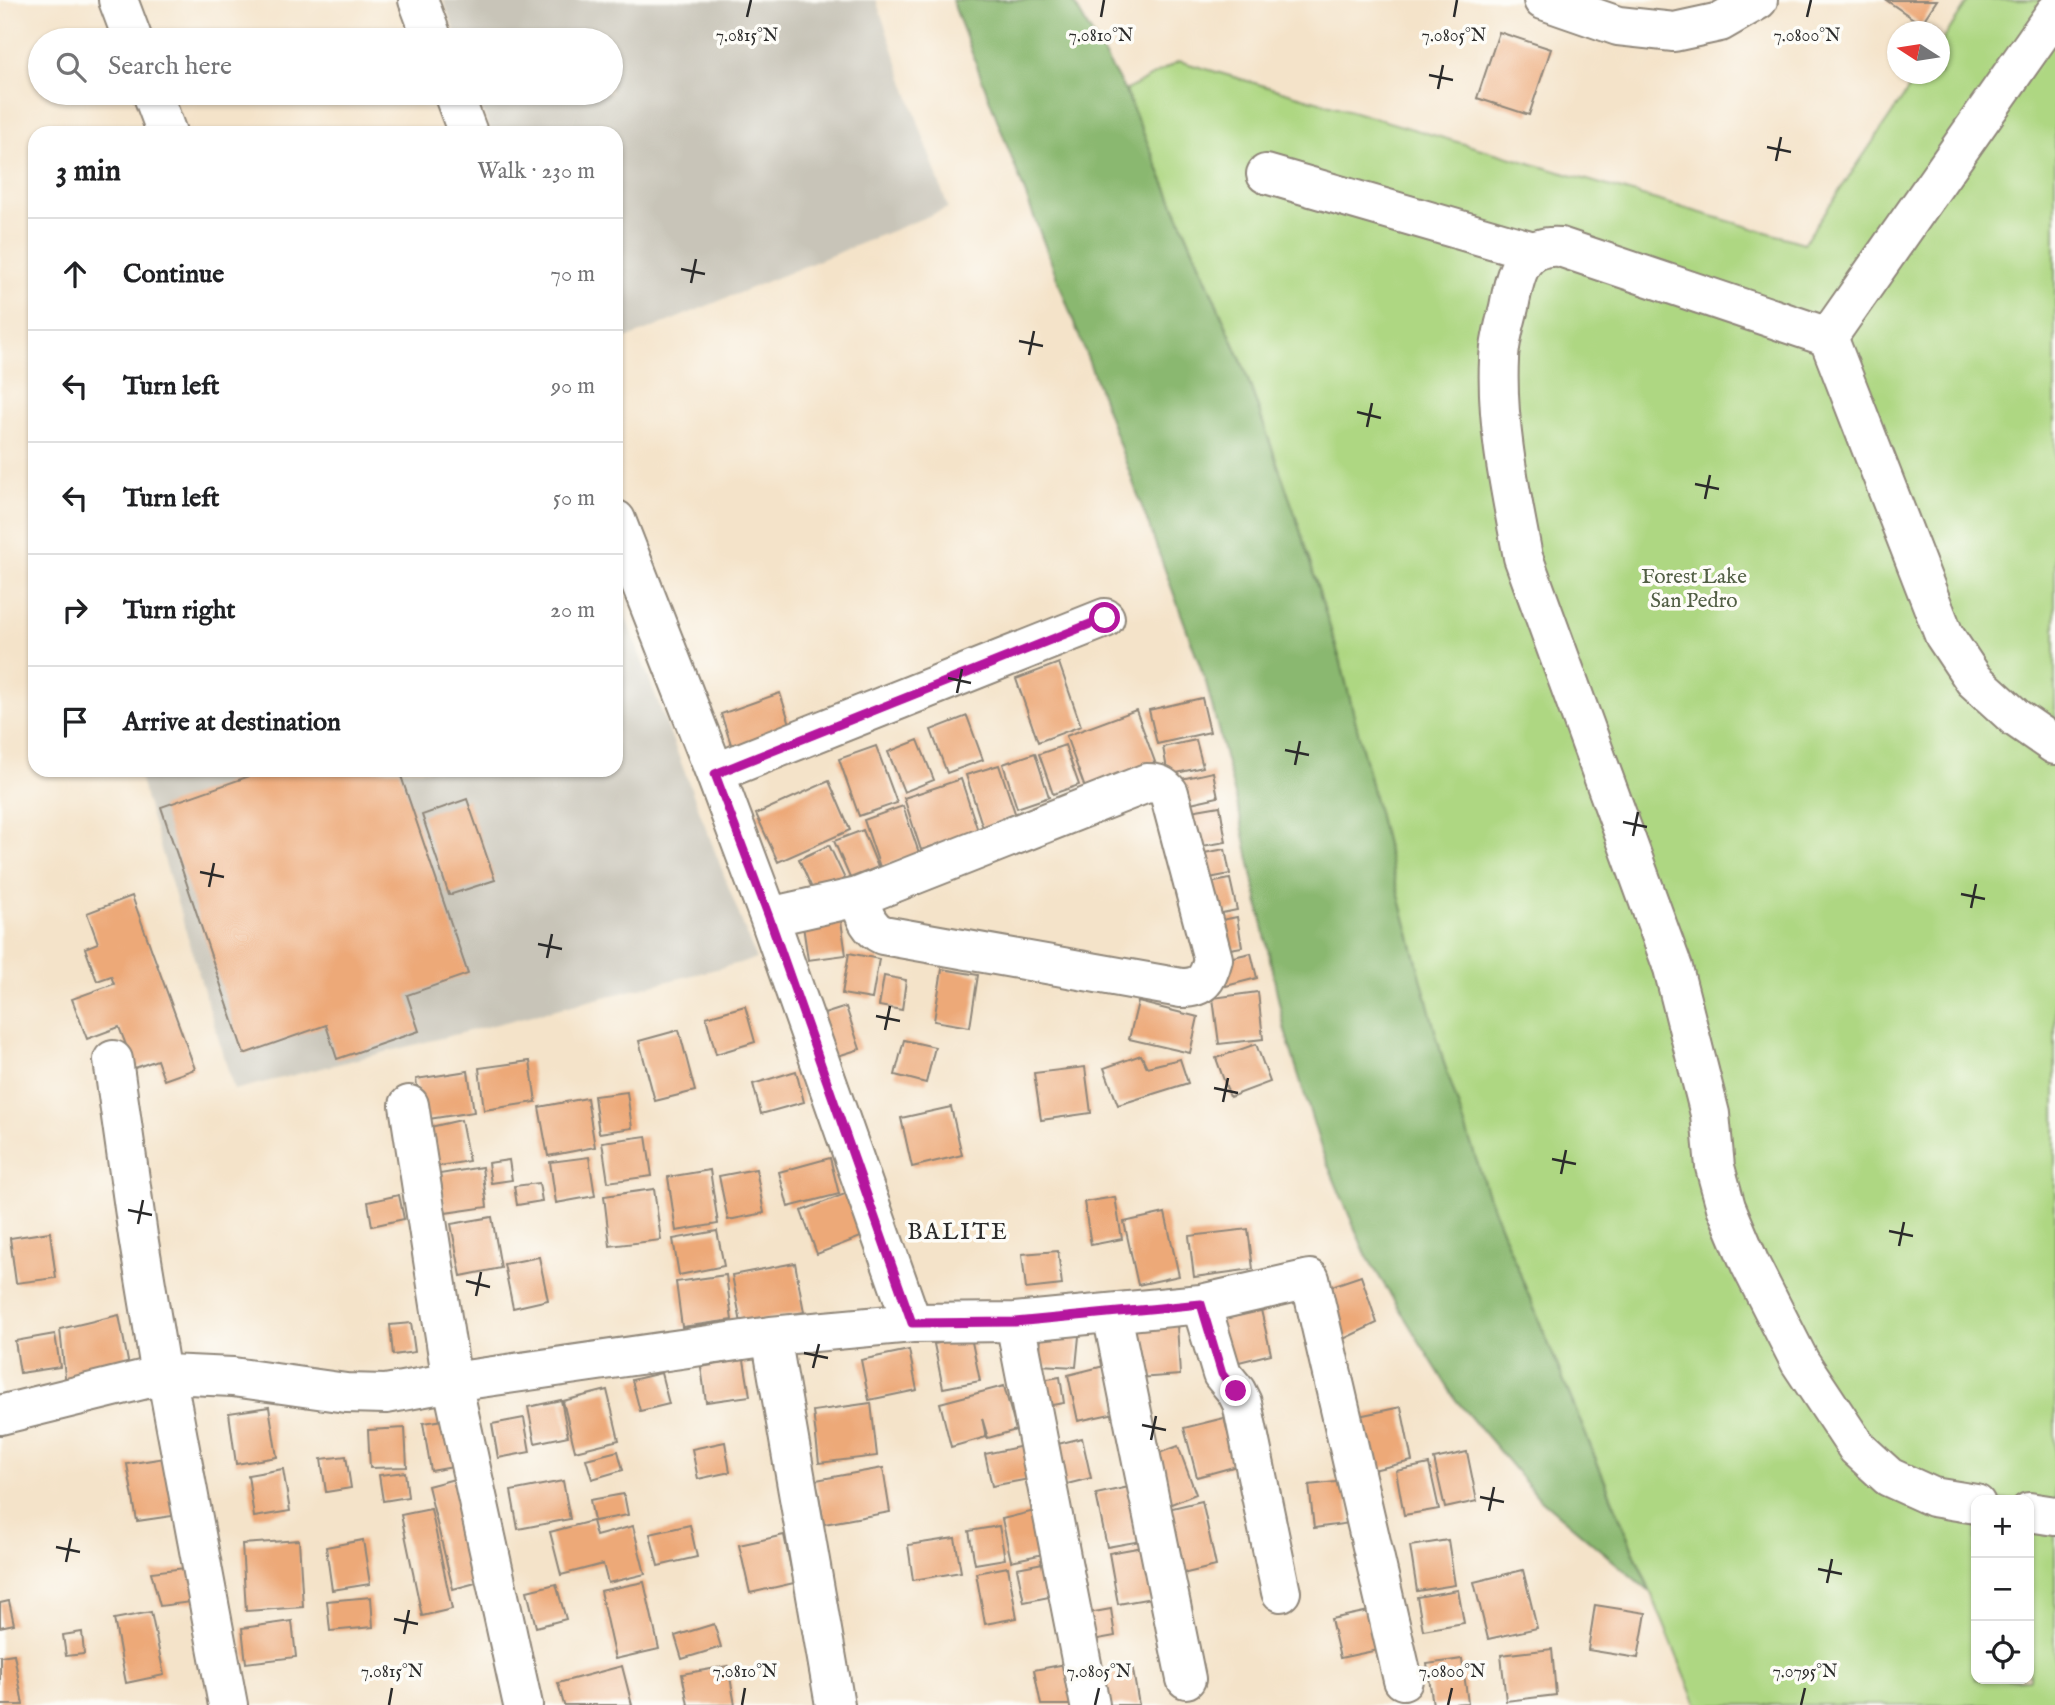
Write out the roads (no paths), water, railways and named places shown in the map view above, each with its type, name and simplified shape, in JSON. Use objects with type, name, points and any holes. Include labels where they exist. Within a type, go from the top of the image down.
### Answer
[{"type":"street","points":[[118,0],[128,28]]},
{"type":"street","points":[[418,0],[428,28]]},
{"type":"street","points":[[1543,0],[1618,26],[1674,33],[1720,23],[1758,0]]},
{"type":"street","points":[[1828,337],[2055,13]]},
{"type":"street","points":[[156,105],[164,126]]},
{"type":"street","points":[[458,105],[465,126]]},
{"type":"street","points":[[1266,174],[1533,251]]},
{"type":"street","points":[[1828,337],[1560,247],[1546,246],[1533,251],[1515,275],[1499,358],[1500,410],[1511,493],[1528,570],[1673,968],[1710,1114],[1715,1167],[1726,1207],[1750,1264],[1800,1362],[1857,1448],[1889,1477],[1933,1497],[1971,1503]]},
{"type":"street","points":[[1828,337],[1944,635],[1974,680],[2016,718],[2055,746]]},
{"type":"street","points":[[623,550],[715,774],[769,917],[912,1323]]},
{"type":"street","points":[[715,774],[1105,618]]},
{"type":"street","points":[[769,917],[858,897],[1147,783],[1154,783],[1161,785],[1169,793],[1213,959],[1210,972],[1203,982],[1194,988],[1181,988],[883,936],[874,932],[858,897]]},
{"type":"street","points":[[113,1059],[159,1363],[166,1374],[228,1705]]},
{"type":"street","points":[[410,1105],[452,1382],[523,1705]]},
{"type":"street","points":[[0,1415],[166,1374],[233,1377],[345,1393],[386,1394],[771,1336],[912,1323],[1015,1322],[1201,1304],[1310,1279],[1403,1680]]},
{"type":"street","points":[[1201,1304],[1222,1374],[1242,1403],[1281,1592]]},
{"type":"street","points":[[1112,1314],[1186,1679]]},
{"type":"street","points":[[1015,1322],[1090,1705]]},
{"type":"street","points":[[771,1336],[835,1705]]},
{"type":"street","points":[[2034,1513],[2055,1516]]},
{"type":"district","name":"BALITE","points":[[958,1232]]},
{"type":"park label","name":"Forest Lake San Pedro","points":[[1694,589]]}]
